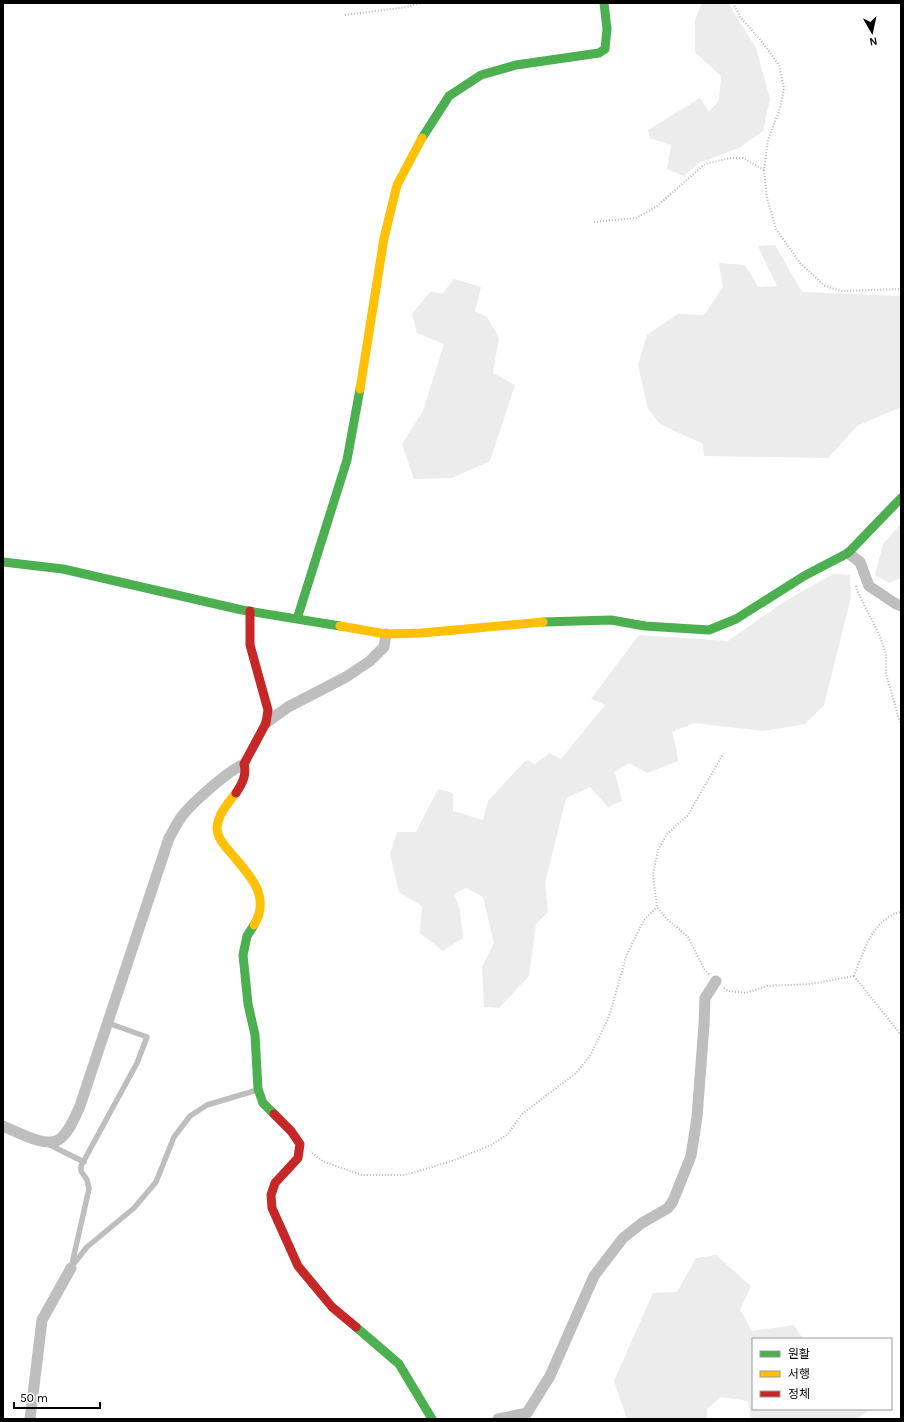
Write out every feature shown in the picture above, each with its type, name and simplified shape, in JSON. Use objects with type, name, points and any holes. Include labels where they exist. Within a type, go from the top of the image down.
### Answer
[{"type":"street","points":[[296,619],[347,460],[363,373],[384,238],[398,185],[424,135],[449,96],[481,75],[516,65],[599,53],[605,50],[607,29],[604,3]]},
{"type":"street","points":[[3,562],[63,569],[250,612],[386,634],[422,633],[536,622],[611,620],[645,626],[709,630],[736,618],[804,576],[848,553],[901,498]]},
{"type":"street","points":[[848,553],[860,562],[869,586],[901,606]]},
{"type":"street","points":[[3,1126],[45,1143],[57,1141],[62,1138],[73,1121],[80,1106],[169,838],[181,817],[194,803],[235,768],[244,764],[266,723],[268,710],[250,645],[250,612]]},
{"type":"street","points":[[266,723],[288,707],[346,677],[370,661],[384,647],[386,634]]},
{"type":"street","points":[[244,764],[246,772],[240,788],[224,808],[219,819],[217,829],[220,842],[252,879],[259,893],[261,904],[256,921],[247,936],[243,954],[248,1004],[255,1035],[258,1089],[263,1103],[291,1131],[300,1144],[298,1158],[275,1183],[271,1195],[272,1208],[298,1266],[332,1307],[399,1364],[432,1419]]},
{"type":"street","points":[[498,1419],[529,1416],[550,1376],[594,1276],[623,1238],[642,1223],[668,1208],[673,1201],[690,1156],[697,1116],[705,998],[716,981]]},
{"type":"street","points":[[30,1419],[42,1320],[71,1268]]},
{"type":"lane","points":[[71,1268],[89,1189],[87,1180],[81,1171],[84,1162],[137,1063],[147,1037],[108,1023]]},
{"type":"lane","points":[[71,1268],[87,1247],[134,1208],[156,1182],[174,1137],[190,1116],[207,1105],[258,1089]]},
{"type":"lane","points":[[45,1143],[84,1162]]},
{"type":"path","points":[[345,15],[406,7],[420,3]]},
{"type":"path","points":[[733,3],[740,17],[759,38],[779,65],[784,88],[780,108],[768,140],[764,170],[766,198],[776,229],[800,263],[825,286],[841,291],[901,290]]},
{"type":"path","points":[[594,222],[636,218],[656,207],[705,164],[730,158],[743,158],[764,170]]},
{"type":"path","points":[[856,585],[857,591],[879,634],[886,654],[886,674],[901,726]]},
{"type":"path","points":[[723,754],[688,814],[667,834],[658,850],[653,874],[657,908],[688,937],[704,969],[728,991],[746,993],[767,986],[811,984],[854,976]]},
{"type":"path","points":[[300,1144],[324,1162],[362,1175],[405,1175],[452,1161],[491,1146],[508,1134],[522,1114],[576,1073],[590,1056],[609,1017],[627,954],[644,920],[657,908]]},
{"type":"path","points":[[854,976],[868,941],[884,920],[892,914],[901,912]]},
{"type":"path","points":[[854,976],[901,1035]]},
{"type":"shaded area","points":[[702,3],[729,3],[756,48],[770,99],[763,131],[739,148],[699,163],[684,176],[667,169],[671,145],[650,138],[648,130],[700,98],[709,112],[719,100],[721,76],[695,52],[695,20]]},
{"type":"shaded area","points":[[775,245],[802,292],[901,296],[901,407],[857,426],[828,458],[704,456],[703,444],[660,424],[648,409],[638,365],[647,335],[678,314],[704,315],[723,287],[719,263],[745,265],[758,287],[777,286],[758,246]]},
{"type":"shaded area","points":[[454,279],[481,287],[475,311],[487,317],[499,338],[493,373],[515,385],[490,461],[452,478],[414,479],[402,444],[423,411],[444,344],[417,333],[412,314],[431,291],[442,294]]},
{"type":"shaded area","points":[[901,524],[901,578],[889,583],[875,575],[883,544]]},
{"type":"shaded area","points":[[833,574],[850,575],[851,597],[824,705],[805,724],[763,731],[694,723],[672,732],[678,761],[647,773],[629,763],[615,772],[622,801],[608,807],[590,787],[566,798],[545,883],[548,912],[536,924],[529,976],[499,1008],[484,1007],[482,967],[494,943],[483,897],[466,888],[454,894],[460,910],[463,938],[443,951],[420,933],[422,906],[399,892],[390,854],[397,832],[416,832],[438,789],[453,793],[453,811],[483,820],[488,801],[526,760],[535,764],[550,753],[561,759],[605,705],[591,699],[639,635],[728,641],[784,602]]},
{"type":"shaded area","points":[[716,1255],[751,1286],[740,1310],[752,1331],[794,1325],[802,1338],[752,1338],[752,1410],[869,1410],[857,1419],[751,1419],[748,1401],[721,1397],[707,1409],[707,1419],[627,1419],[614,1381],[653,1293],[677,1292],[696,1258]]},
{"type":"traffic: fast","points":[[422,138],[449,96],[481,75],[516,65],[599,53],[605,49],[607,29],[604,3]]},
{"type":"traffic: fast","points":[[297,619],[347,460],[360,389]]},
{"type":"traffic: fast","points":[[543,622],[611,620],[645,626],[709,630],[736,619],[804,576],[848,553],[901,498]]},
{"type":"traffic: fast","points":[[3,562],[63,569],[242,610],[340,626]]},
{"type":"traffic: fast","points":[[254,925],[247,936],[243,955],[248,1004],[255,1035],[258,1089],[263,1103],[274,1114]]},
{"type":"traffic: fast","points":[[356,1327],[399,1364],[432,1419]]},
{"type":"traffic: slow","points":[[360,389],[384,238],[397,185],[422,138]]},
{"type":"traffic: slow","points":[[340,626],[386,634],[422,633],[543,622]]},
{"type":"traffic: slow","points":[[236,793],[221,813],[217,831],[223,844],[244,868],[256,886],[260,904],[259,914],[254,925]]},
{"type":"traffic: jam","points":[[236,793],[245,772],[244,764],[266,723],[268,710],[250,645],[250,611]]},
{"type":"traffic: jam","points":[[274,1114],[291,1131],[300,1144],[298,1158],[275,1183],[271,1195],[272,1208],[298,1266],[332,1307],[356,1327]]}]
